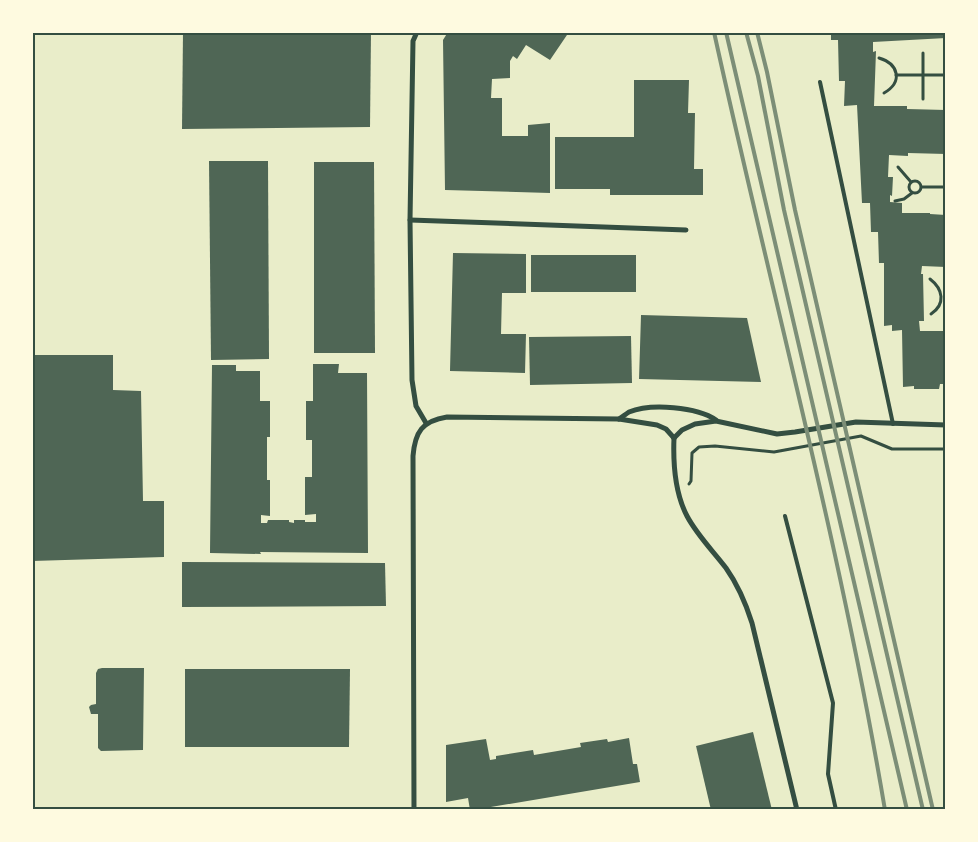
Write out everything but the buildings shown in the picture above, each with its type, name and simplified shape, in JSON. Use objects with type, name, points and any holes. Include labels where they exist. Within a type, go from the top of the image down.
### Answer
[{"type":"street","points":[[416,32],[413,41],[410,220],[412,380],[416,406],[426,423]]},
{"type":"street","points":[[410,220],[686,230]]},
{"type":"street","points":[[619,419],[629,412],[644,408],[667,408],[708,414],[716,421]]},
{"type":"street","points":[[414,810],[413,456],[415,440],[426,423],[446,417],[619,419],[657,425],[666,429],[674,438],[677,484],[686,515],[736,583],[752,623],[797,810]]},
{"type":"street","points":[[674,438],[682,430],[695,424],[716,421],[777,434],[856,422],[946,425]]},
{"type":"lane","points":[[820,82],[893,424]]},
{"type":"lane","points":[[784,516],[834,703],[828,774],[836,810]]},
{"type":"path","points":[[923,53],[923,99]]},
{"type":"path","points":[[879,58],[893,65],[896,76],[894,86],[884,93]]},
{"type":"path","points":[[896,76],[946,75]]},
{"type":"path","points":[[898,167],[911,182]]},
{"type":"path","points":[[911,182],[917,181],[922,187]]},
{"type":"path","points":[[911,182],[908,188],[912,192],[917,194],[922,187]]},
{"type":"path","points":[[922,187],[946,187]]},
{"type":"path","points":[[895,201],[904,199],[912,192]]},
{"type":"path","points":[[930,279],[944,297],[941,304],[931,314]]},
{"type":"path","points":[[691,481],[692,453],[699,447],[715,446],[774,452],[861,436],[892,449],[946,449]]},
{"type":"railway","points":[[714,32],[827,517],[848,614],[885,810]]},
{"type":"railway","points":[[726,32],[907,810]]},
{"type":"railway","points":[[746,32],[758,76],[784,210],[923,810]]},
{"type":"railway","points":[[757,32],[795,210],[933,810]]}]
